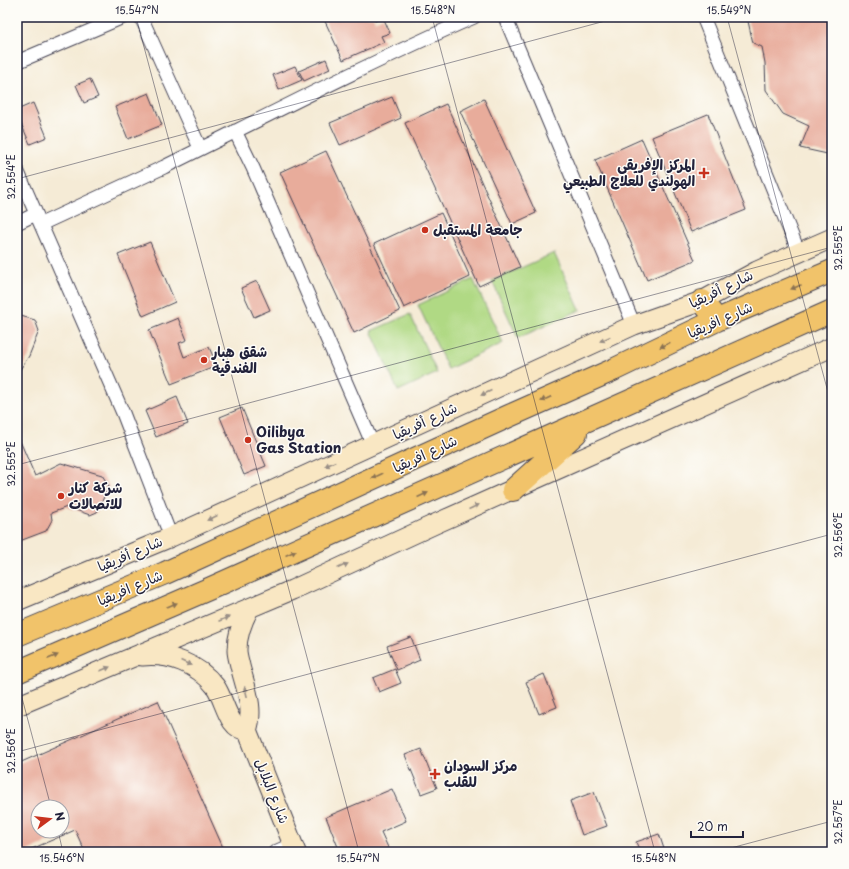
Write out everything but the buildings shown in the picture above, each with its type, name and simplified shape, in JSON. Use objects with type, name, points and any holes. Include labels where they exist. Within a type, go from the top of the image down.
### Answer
[{"type":"highway","name":"شارع افريقيا","points":[[17,635],[165,573],[613,370],[717,320],[832,271]]},
{"type":"highway","points":[[702,300],[717,320]]},
{"type":"highway","points":[[17,672],[212,588],[832,311]]},
{"type":"highway","points":[[513,490],[590,419]]},
{"type":"street","points":[[17,62],[123,17]]},
{"type":"street","points":[[141,17],[200,148]]},
{"type":"street","points":[[17,223],[38,219],[165,166],[417,42],[474,17]]},
{"type":"street","points":[[505,17],[634,325]]},
{"type":"street","points":[[703,17],[799,253]]},
{"type":"street","points":[[235,131],[253,168],[373,445]]},
{"type":"street","points":[[17,170],[123,413],[171,537]]},
{"type":"street","name":"شارع أفريقيا","points":[[17,601],[171,537],[634,325],[702,300],[756,271],[832,238]]},
{"type":"street","points":[[17,706],[249,609],[832,347]]},
{"type":"street","points":[[134,657],[158,655],[170,657],[192,666],[209,679],[216,687],[235,726],[242,730],[247,730],[250,722],[250,708],[237,652],[239,634],[249,609]]},
{"type":"street","name":"شارع البلابل","points":[[247,730],[295,848]]},
{"type":"street","points":[[275,852],[295,848]]},
{"type":"green space","points":[[554,253],[580,310],[518,338],[492,281]]},
{"type":"green space","points":[[473,279],[503,343],[448,369],[418,305]]},
{"type":"green space","points":[[410,314],[437,373],[398,391],[371,331]]},
{"type":"place","name":"المركز الإفريقي الهولندي للعلاج الطبيعي","points":[[704,173]]},
{"type":"place","name":"جامعة المستقبل","points":[[425,230]]},
{"type":"place","name":"شقق هبار الفندقية","points":[[204,360]]},
{"type":"place","name":"Oilibya Gas Station","points":[[248,440]]},
{"type":"place","name":"شركة كنار للاتصالات","points":[[61,496]]},
{"type":"place","name":"مركز السودان للقلب","points":[[435,774]]}]
